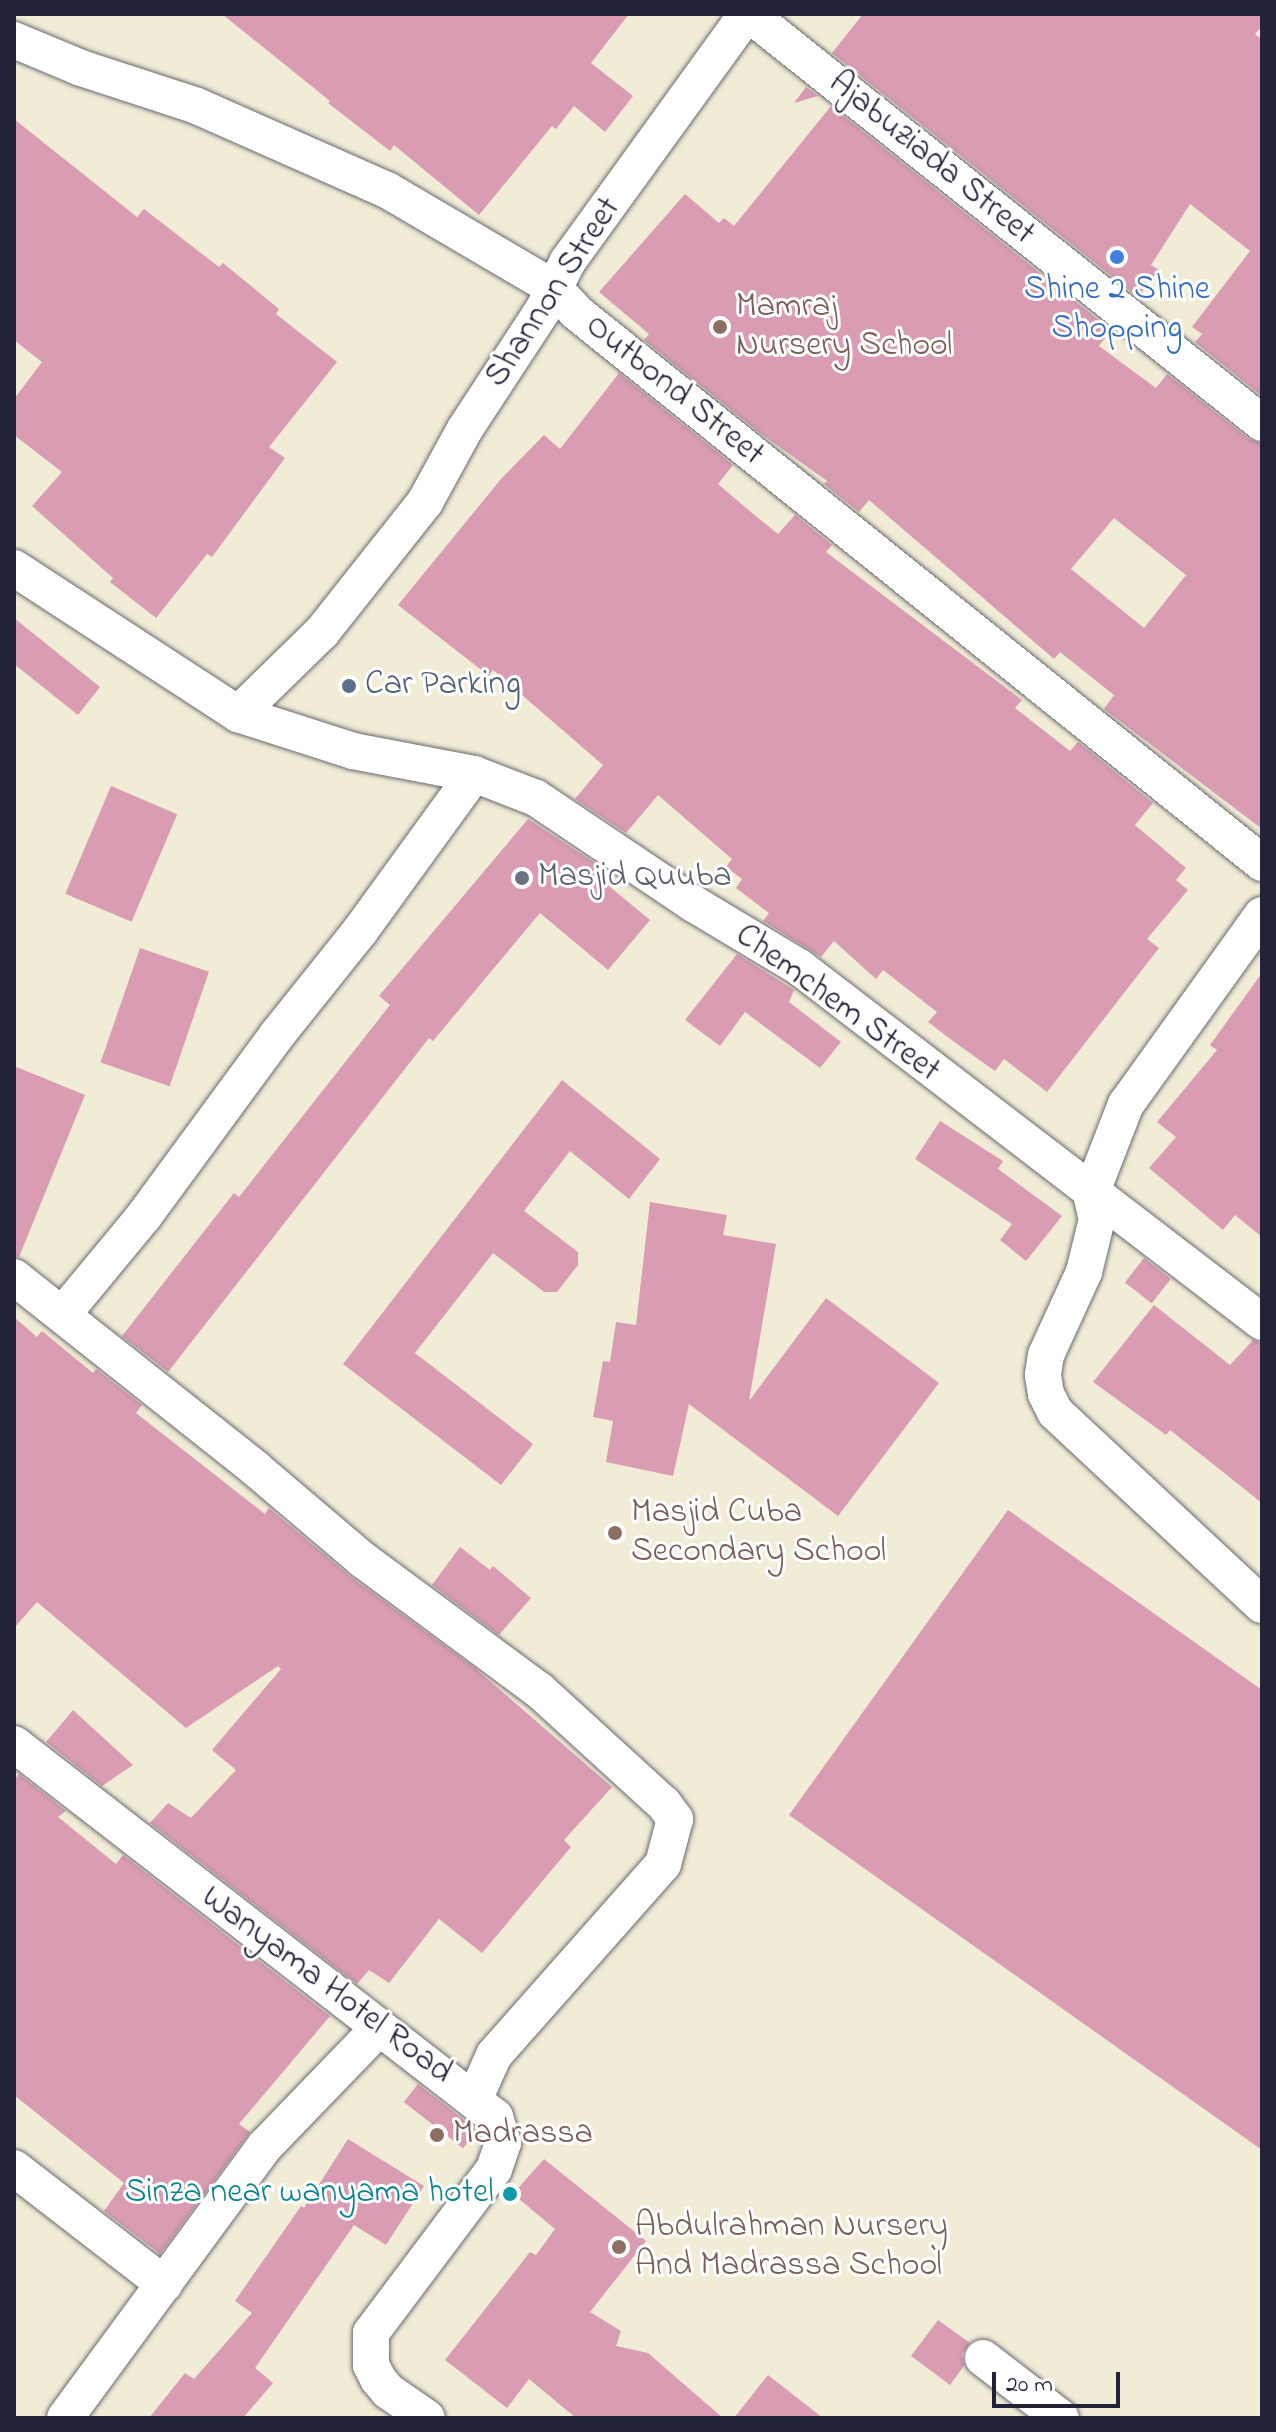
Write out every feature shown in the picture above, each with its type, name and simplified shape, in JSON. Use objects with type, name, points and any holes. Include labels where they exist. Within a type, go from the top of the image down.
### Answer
[{"type":"street","name":"Shannon Street","points":[[238,714],[298,659],[425,502],[465,429],[512,362],[568,261],[748,14]]},
{"type":"street","name":"Ajabuziada Street","points":[[748,14],[1262,423]]},
{"type":"street","name":"Outbond Street","points":[[14,40],[81,68],[197,106],[387,190],[554,288],[576,312],[1262,863]]},
{"type":"street","name":"Chemchem Street","points":[[14,568],[238,714],[353,751],[474,774],[536,798],[694,904],[799,967],[1091,1194],[1262,1322]]},
{"type":"street","points":[[63,1314],[144,1216],[277,1035],[360,931],[474,774]]},
{"type":"street","points":[[1262,915],[1126,1104],[1091,1194],[1097,1219],[1084,1272],[1046,1355],[1046,1394],[1055,1412],[1262,1605]]},
{"type":"street","points":[[14,1277],[256,1469],[363,1560],[539,1690],[664,1804],[675,1819],[663,1864],[494,2055],[474,2100]]},
{"type":"street","name":"Wanyama Hotel Road","points":[[14,1744],[495,2117],[502,2129],[500,2157],[378,2319],[371,2333],[371,2365],[378,2379],[388,2391],[427,2418]]},
{"type":"street","points":[[65,2418],[265,2146],[378,2029]]},
{"type":"street","points":[[14,2168],[164,2284]]},
{"type":"street","points":[[983,2358],[1061,2418]]},
{"type":"building","points":[[222,14],[629,14],[591,63],[633,96],[605,132],[574,106],[556,129],[552,126],[479,215],[394,145],[390,151],[328,103],[330,101]]},
{"type":"building","points":[[863,14],[1262,14],[1262,26],[1255,34],[1262,40],[1262,396],[1195,342],[1202,334],[1192,327],[1250,251],[1190,204],[1151,265],[1159,270],[1138,297],[832,53]]},
{"type":"building","points":[[806,87],[818,96],[794,103]]},
{"type":"building","points":[[831,106],[1111,330],[1099,346],[1156,388],[1167,374],[1249,439],[1262,444],[1262,829],[1104,709],[1114,695],[1060,652],[1054,659],[869,500],[859,512],[824,484],[827,481],[760,433],[644,340],[649,334],[599,292],[685,194],[719,223],[724,218],[734,226]],"holes":[[[1114,518],[1186,575],[1144,628],[1071,569]]]},
{"type":"building","points":[[14,119],[137,217],[144,209],[219,267],[223,263],[279,309],[276,314],[337,362],[269,447],[285,458],[212,557],[207,554],[156,618],[110,582],[113,578],[32,506],[62,472],[14,435],[14,399],[42,362],[14,340]]},
{"type":"building","points":[[619,373],[733,465],[718,484],[778,534],[795,515],[832,545],[826,552],[1022,700],[1015,708],[1070,751],[1078,742],[1153,803],[1135,825],[1186,868],[1176,880],[1188,890],[1147,939],[1159,948],[1047,1092],[1004,1059],[995,1071],[957,1044],[928,1022],[937,1012],[883,970],[876,979],[834,941],[821,957],[763,921],[769,913],[736,888],[742,879],[726,867],[732,859],[658,795],[626,833],[575,799],[603,765],[493,670],[489,676],[398,605],[501,479],[544,435],[560,449]]},
{"type":"building","points":[[14,618],[100,687],[78,715],[14,664]]},
{"type":"building","points":[[111,786],[177,814],[132,922],[65,894]]},
{"type":"building","points":[[528,819],[598,865],[592,872],[650,920],[608,970],[540,913],[433,1041],[429,1038],[168,1372],[122,1336],[234,1193],[239,1197],[390,1005],[379,996]]},
{"type":"building","points":[[140,948],[209,972],[170,1086],[101,1062]]},
{"type":"building","points":[[737,954],[794,990],[789,1002],[841,1042],[820,1068],[745,1012],[720,1046],[685,1020]]},
{"type":"building","points":[[1262,973],[1262,1237],[1235,1215],[1223,1230],[1149,1168],[1176,1137],[1157,1122],[1217,1050],[1210,1045]]},
{"type":"building","points":[[14,1066],[85,1095],[19,1257],[14,1256]]},
{"type":"building","points":[[562,1080],[660,1159],[629,1199],[570,1151],[524,1211],[578,1252],[578,1265],[557,1292],[544,1292],[493,1253],[415,1353],[533,1444],[501,1485],[343,1364]]},
{"type":"building","points":[[940,1121],[1003,1161],[998,1169],[1062,1216],[1026,1261],[1000,1240],[1012,1224],[915,1159]]},
{"type":"building","points":[[650,1202],[727,1215],[723,1235],[776,1244],[749,1401],[826,1298],[939,1383],[838,1516],[689,1404],[673,1476],[606,1462],[613,1421],[593,1417],[603,1361],[610,1362],[616,1322],[636,1325]]},
{"type":"building","points":[[1144,1258],[1171,1279],[1152,1303],[1125,1282]]},
{"type":"building","points":[[1154,1305],[1230,1365],[1253,1340],[1262,1343],[1262,1503],[1170,1430],[1166,1435],[1093,1382]]},
{"type":"building","points":[[14,1317],[37,1337],[42,1331],[93,1373],[96,1369],[142,1405],[136,1413],[265,1514],[269,1508],[351,1577],[476,1669],[612,1787],[564,1840],[571,1847],[482,1953],[439,1919],[389,1983],[369,1970],[357,1984],[150,1823],[168,1803],[191,1818],[236,1770],[212,1750],[281,1669],[278,1666],[186,1728],[37,1602],[14,1628]]},
{"type":"building","points":[[1008,1510],[1262,1690],[1262,2150],[789,1815]]},
{"type":"building","points":[[460,1547],[490,1570],[493,1566],[531,1598],[499,1635],[432,1585]]},
{"type":"building","points":[[73,1710],[133,1765],[102,1786],[46,1742]]},
{"type":"building","points":[[19,1774],[66,1811],[58,1817],[116,1864],[123,1855],[330,2016],[239,2124],[250,2132],[160,2254],[104,2211],[124,2183],[14,2095],[14,1780]]},
{"type":"building","points":[[418,2084],[477,2130],[463,2148],[404,2102]]},
{"type":"building","points":[[348,2139],[424,2186],[386,2245],[354,2225],[255,2368],[273,2383],[243,2418],[149,2418],[185,2373],[194,2379],[252,2313],[235,2301],[301,2206],[304,2208]]},
{"type":"building","points":[[544,2159],[646,2241],[590,2312],[621,2331],[616,2346],[648,2353],[723,2418],[576,2418],[529,2379],[507,2408],[445,2360],[530,2252],[536,2255],[555,2229],[513,2194]]},
{"type":"building","points":[[938,2320],[970,2343],[962,2354],[964,2366],[950,2385],[911,2356]]},
{"type":"building","points":[[768,2375],[823,2418],[734,2418]]},
{"type":"place","name":"Shine 2 Shine Shopping","points":[[1117,257]]},
{"type":"place","name":"Mamraj Nursery School","points":[[720,327]]},
{"type":"place","name":"Car Parking","points":[[349,686]]},
{"type":"place","name":"Masjid Quuba","points":[[522,878]]},
{"type":"place","name":"Masjid Cuba Secondary School","points":[[615,1533]]},
{"type":"place","name":"Madrassa","points":[[437,2135]]},
{"type":"place","name":"Sinza near wanyama hotel","points":[[510,2194]]},
{"type":"place","name":"Abdulrahman Nursery And Madrassa School","points":[[619,2247]]}]
